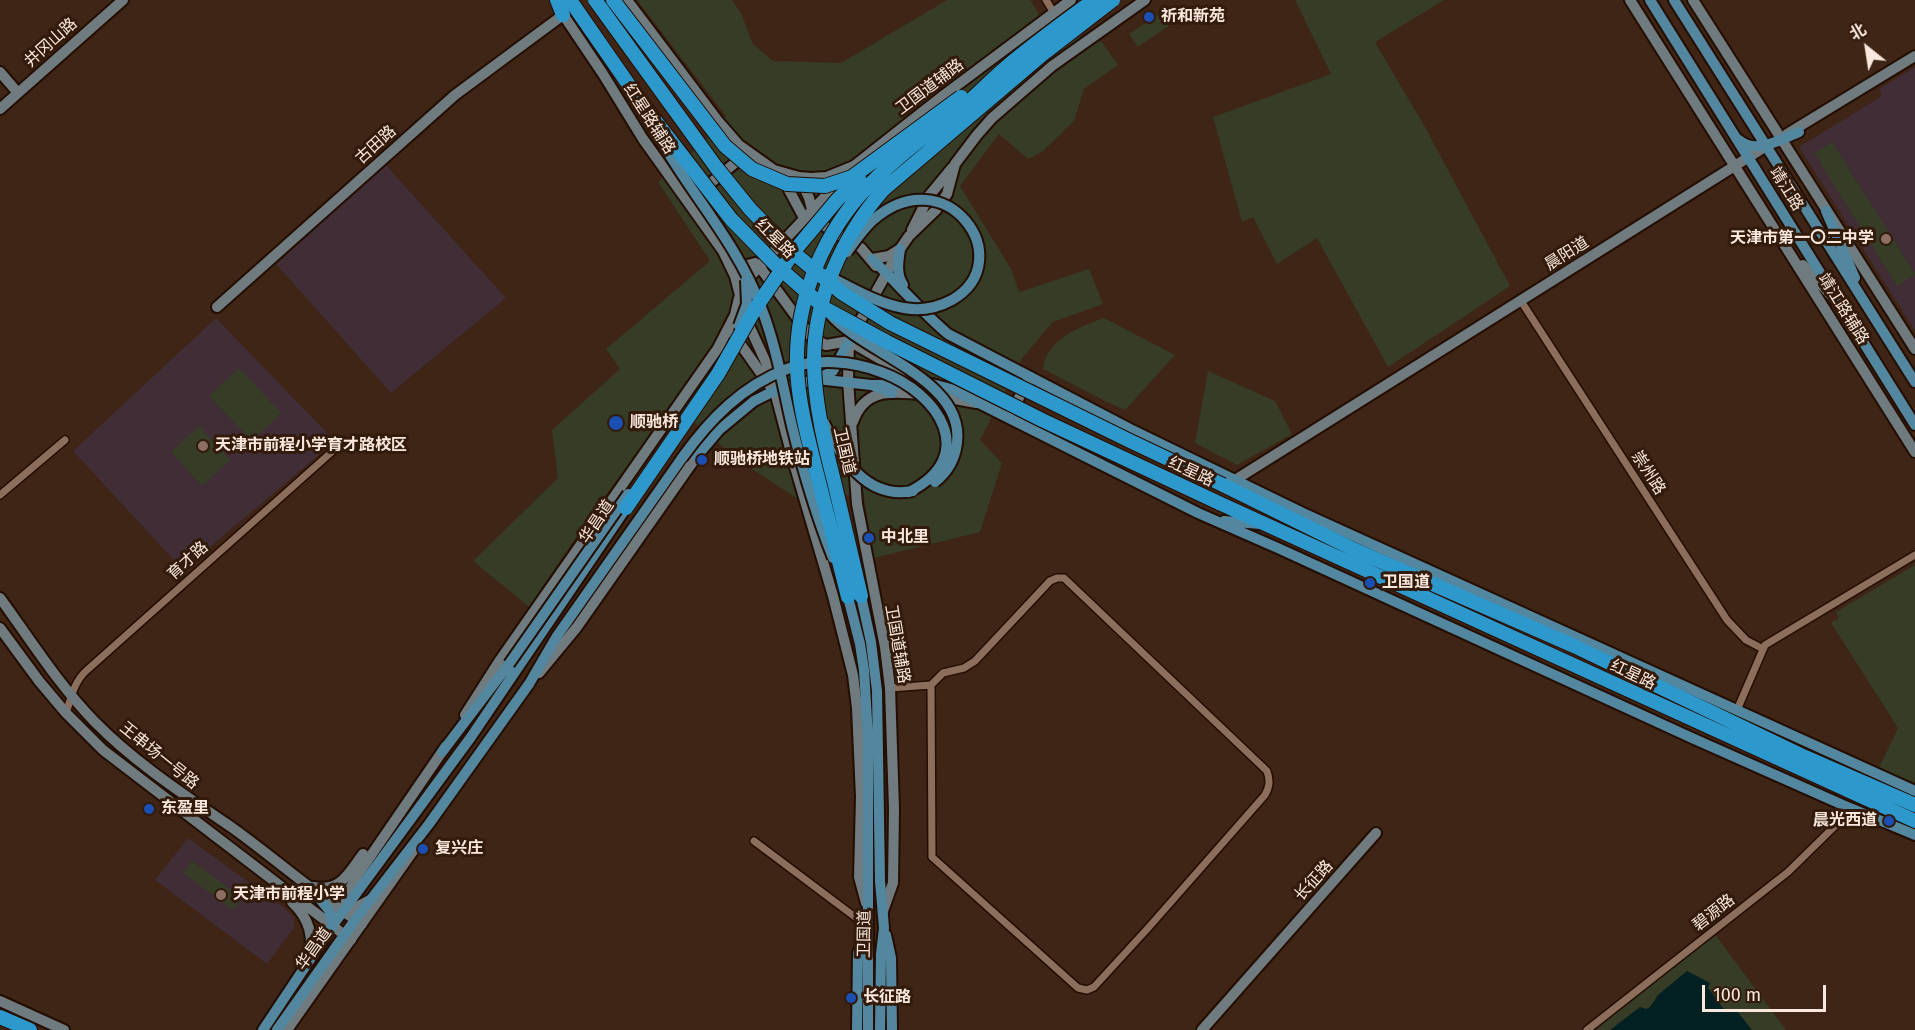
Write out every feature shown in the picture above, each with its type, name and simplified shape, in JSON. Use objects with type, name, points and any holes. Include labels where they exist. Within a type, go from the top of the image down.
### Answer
[{"type":"highway","points":[[555,0],[562,15]]},
{"type":"highway","name":"红星路","points":[[595,0],[716,167],[750,209],[809,267],[848,297],[890,323],[1130,441],[1229,482],[1266,506],[1355,550],[1574,646],[1805,757],[1915,805]]},
{"type":"highway","points":[[613,0],[714,134],[735,156],[760,173],[787,184],[825,186],[852,177],[882,156]]},
{"type":"highway","name":"卫国道","points":[[854,597],[814,462],[799,393],[798,346],[804,302],[821,256],[844,216],[860,195],[882,173],[1004,69],[1093,0]]},
{"type":"highway","name":"卫国道","points":[[854,597],[815,384],[815,341],[819,309],[833,272],[863,214],[883,190],[1034,61],[1113,0]]},
{"type":"highway","name":"红星路","points":[[572,2],[638,98],[731,219],[776,265],[825,309],[1042,420],[1219,503],[1239,522],[1265,525],[1915,820]]},
{"type":"highway","name":"卫国道","points":[[882,156],[975,86],[1004,69]]},
{"type":"highway","name":"华昌道","points":[[626,508],[718,374],[755,309],[795,250],[837,200],[882,156]]},
{"type":"highway","points":[[1256,490],[1266,506]]},
{"type":"highway","points":[[0,1017],[30,1030]]},
{"type":"main road","name":"靖江路","points":[[1650,0],[1915,424]]},
{"type":"main road","name":"靖江路","points":[[1674,0],[1753,126],[1774,142],[1831,251],[1860,292],[1915,381]]},
{"type":"main road","points":[[638,98],[679,171],[719,225],[765,317],[805,476],[825,537],[854,597]]},
{"type":"main road","points":[[1737,138],[1751,147],[1774,142],[1798,130]]},
{"type":"main road","points":[[809,267],[888,304],[904,308],[928,308],[949,302],[965,290],[976,270],[978,246],[966,219],[949,206],[928,200],[908,202],[889,209],[867,226],[833,272]]},
{"type":"main road","points":[[1826,211],[1860,292]]},
{"type":"main road","points":[[900,249],[899,278],[908,293]]},
{"type":"main road","points":[[872,259],[948,334],[1229,482],[1256,490],[1915,791]]},
{"type":"main road","name":"华昌道","points":[[442,752],[509,664],[710,374],[739,327],[748,297],[744,271]]},
{"type":"main road","points":[[819,413],[842,455],[861,478],[874,487],[888,491],[909,492],[924,489],[942,477],[951,465],[958,435],[955,420],[944,400],[931,386],[910,370],[859,340],[825,309]]},
{"type":"main road","points":[[697,456],[732,418],[754,401],[774,391],[828,374],[837,366],[849,341]]},
{"type":"main road","name":"华昌道","points":[[277,1030],[328,956],[347,938],[370,900],[429,824],[529,684],[544,656],[586,594],[687,451],[709,423],[739,395],[770,376],[818,362],[865,367],[892,376],[927,401],[939,417],[946,433],[947,446],[941,466],[933,477],[909,492]]},
{"type":"main road","points":[[818,379],[848,381],[883,388],[923,384],[939,385],[951,389],[1212,519],[1239,522],[1843,805],[1915,835]]},
{"type":"main road","name":"华昌道","points":[[263,1030],[343,911],[471,737],[626,508]]},
{"type":"main road","name":"卫国道","points":[[854,597],[866,695],[869,815],[868,1030]]},
{"type":"main road","name":"卫国道","points":[[854,597],[871,642],[877,691],[880,880],[884,928],[881,954],[880,1030]]},
{"type":"main road","points":[[310,887],[329,910],[333,939],[328,956]]},
{"type":"main road","points":[[857,1030],[858,953],[867,928]]},
{"type":"main road","points":[[884,928],[891,958],[892,1030]]},
{"type":"street","name":"井冈山路","points":[[0,109],[117,0]]},
{"type":"street","name":"井冈山路","points":[[0,103],[16,92],[123,0]]},
{"type":"street","points":[[627,0],[718,121],[748,153],[774,170],[799,177],[806,189],[810,216]]},
{"type":"street","points":[[1046,0],[1054,13]]},
{"type":"street","name":"卫国道辅路","points":[[799,177],[827,177],[854,165],[1071,0]]},
{"type":"street","points":[[1093,0],[1109,24]]},
{"type":"street","points":[[849,341],[900,249],[909,236],[936,210],[946,194],[955,164],[977,135],[1026,88],[1109,24],[1145,0]]},
{"type":"street","name":"靖江路辅路","points":[[1629,0],[1915,452]]},
{"type":"street","points":[[1693,0],[1774,142],[1826,211],[1915,349]]},
{"type":"street","name":"红星路辅路","points":[[562,15],[603,74],[643,139],[723,251],[735,276],[746,319],[766,362],[774,391]]},
{"type":"street","name":"古田路","points":[[217,307],[455,95],[562,15]]},
{"type":"street","points":[[1798,130],[1915,56]]},
{"type":"street","points":[[1798,130],[1915,61]]},
{"type":"street","points":[[0,72],[16,92]]},
{"type":"street","points":[[937,100],[977,135]]},
{"type":"street","points":[[1753,126],[1774,142]]},
{"type":"street","name":"晨阳道","points":[[1256,490],[1255,478],[1260,470],[1774,142]]},
{"type":"street","points":[[688,201],[748,153]]},
{"type":"street","points":[[739,288],[810,216],[854,165]]},
{"type":"street","points":[[784,173],[789,189],[810,216],[861,248],[872,259],[877,268],[880,284]]},
{"type":"street","points":[[1786,248],[1839,304]]},
{"type":"street","points":[[872,259],[889,256],[900,249]]},
{"type":"street","name":"红星路辅路","points":[[723,251],[740,265],[755,263],[759,266]]},
{"type":"street","points":[[759,266],[812,338],[826,345],[849,341],[923,384]]},
{"type":"street","name":"华昌道","points":[[343,911],[348,892],[390,825],[442,752],[500,660],[718,348],[737,308],[739,288]]},
{"type":"street","name":"晨阳道","points":[[1229,482],[1522,303]]},
{"type":"street","name":"崇州路","points":[[1522,303],[1727,620],[1746,640],[1763,649]]},
{"type":"street","points":[[729,328],[774,391],[836,605],[853,675],[857,708],[861,797],[859,877],[867,906]]},
{"type":"street","name":"卫国道辅路","points":[[849,341],[848,381],[857,504],[885,647],[890,688],[894,809],[892,883],[883,912]]},
{"type":"street","points":[[1008,419],[1030,377]]},
{"type":"street","points":[[852,425],[864,402],[883,388],[979,404]]},
{"type":"street","points":[[0,495],[65,440]]},
{"type":"street","name":"育才路","points":[[66,713],[79,677],[344,441]]},
{"type":"street","name":"华昌道","points":[[529,684],[577,627],[697,456]]},
{"type":"street","points":[[809,514],[857,504]]},
{"type":"street","points":[[1737,710],[1765,645],[1915,555]]},
{"type":"street","points":[[890,688],[931,685],[943,673],[964,668],[975,661],[1050,581],[1064,578],[1267,771],[1269,788],[1094,987],[1087,990],[1078,988],[932,856],[931,685]]},
{"type":"street","name":"王串场一号路","points":[[0,598],[72,695],[95,721],[139,760],[358,922]]},
{"type":"street","name":"王串场一号路","points":[[0,628],[66,713],[103,750],[347,938]]},
{"type":"street","name":"碧源路","points":[[1587,1030],[1788,872],[1838,823],[1843,805]]},
{"type":"street","points":[[358,922],[395,879],[429,824]]},
{"type":"street","points":[[310,887],[328,889],[340,883],[390,825]]},
{"type":"street","name":"长征路","points":[[1202,1030],[1376,833]]},
{"type":"street","points":[[212,834],[241,849],[311,903],[329,910],[343,911],[370,900]]},
{"type":"street","points":[[212,834],[230,854],[299,909],[312,935],[308,966]]},
{"type":"street","points":[[754,841],[867,928]]},
{"type":"street","points":[[287,1030],[347,938]]},
{"type":"street","points":[[0,1001],[64,1030]]},
{"type":"shaded area","name":"天津市第一〇二中学","points":[[1915,67],[1915,331],[1799,147],[1882,96],[1879,89]]},
{"type":"shaded area","points":[[385,164],[506,298],[391,393],[276,264]]},
{"type":"shaded area","name":"天津市前程小学育才路校区","points":[[216,318],[335,441],[183,570],[73,451]]},
{"type":"shaded area","name":"天津市前程小学","points":[[188,838],[287,910],[294,918],[294,928],[267,964],[155,880]]},
{"type":"green space","points":[[637,0],[732,0],[741,13],[753,44],[773,61],[841,63],[947,0],[1030,0],[1048,29],[1102,42],[1118,65],[1084,89],[1074,121],[1042,152],[1028,159],[999,134],[960,186],[1011,269],[1019,292],[1089,269],[1103,304],[1053,322],[1023,357],[980,440],[1002,463],[980,532],[874,558],[863,493],[801,501],[737,459],[674,405],[593,512],[529,607],[473,561],[558,478],[552,430],[620,369],[606,349],[710,261],[658,182],[716,131],[726,116]]},
{"type":"green space","points":[[1295,0],[1444,0],[1375,42],[1425,127],[1510,286],[1388,367],[1317,238],[1277,264],[1253,217],[1242,222],[1213,117],[1331,74]]},
{"type":"green space","points":[[1174,4],[1183,16],[1138,47],[1129,34]]},
{"type":"green space","points":[[1832,142],[1915,274],[1897,286],[1814,153]]},
{"type":"green space","points":[[1104,318],[1175,355],[1125,410],[1043,369],[1045,359],[1057,342],[1075,330]]},
{"type":"green space","points":[[239,368],[281,413],[252,441],[209,396]]},
{"type":"green space","points":[[1208,371],[1275,401],[1292,434],[1237,465],[1195,443]]},
{"type":"green space","points":[[199,426],[230,460],[202,486],[171,452]]},
{"type":"green space","points":[[1915,565],[1915,783],[1879,768],[1898,728],[1831,623],[1839,618],[1836,612]]},
{"type":"green space","points":[[192,861],[242,898],[233,910],[183,873]]},
{"type":"green space","points":[[1714,933],[1786,1030],[1591,1030]]},
{"type":"water","points":[[1687,971],[1710,983],[1708,988],[1726,1012],[1737,1011],[1752,1030],[1610,1030],[1640,1007],[1646,1009],[1650,1007],[1658,995]]},
{"type":"place","name":"祈和新苑","points":[[1149,17]]},
{"type":"place","name":"天津市第一〇二中学","points":[[1886,239]]},
{"type":"place","name":"顺驰桥","points":[[616,423]]},
{"type":"place","name":"天津市前程小学育才路校区","points":[[203,446]]},
{"type":"place","name":"顺驰桥地铁站","points":[[702,460]]},
{"type":"place","name":"中北里","points":[[869,538]]},
{"type":"place","name":"卫国道","points":[[1370,583]]},
{"type":"place","name":"东盈里","points":[[149,809]]},
{"type":"place","name":"晨光西道","points":[[1889,821]]},
{"type":"place","name":"复兴庄","points":[[423,849]]},
{"type":"place","name":"天津市前程小学","points":[[221,895]]},
{"type":"place","name":"长征路","points":[[851,998]]}]
